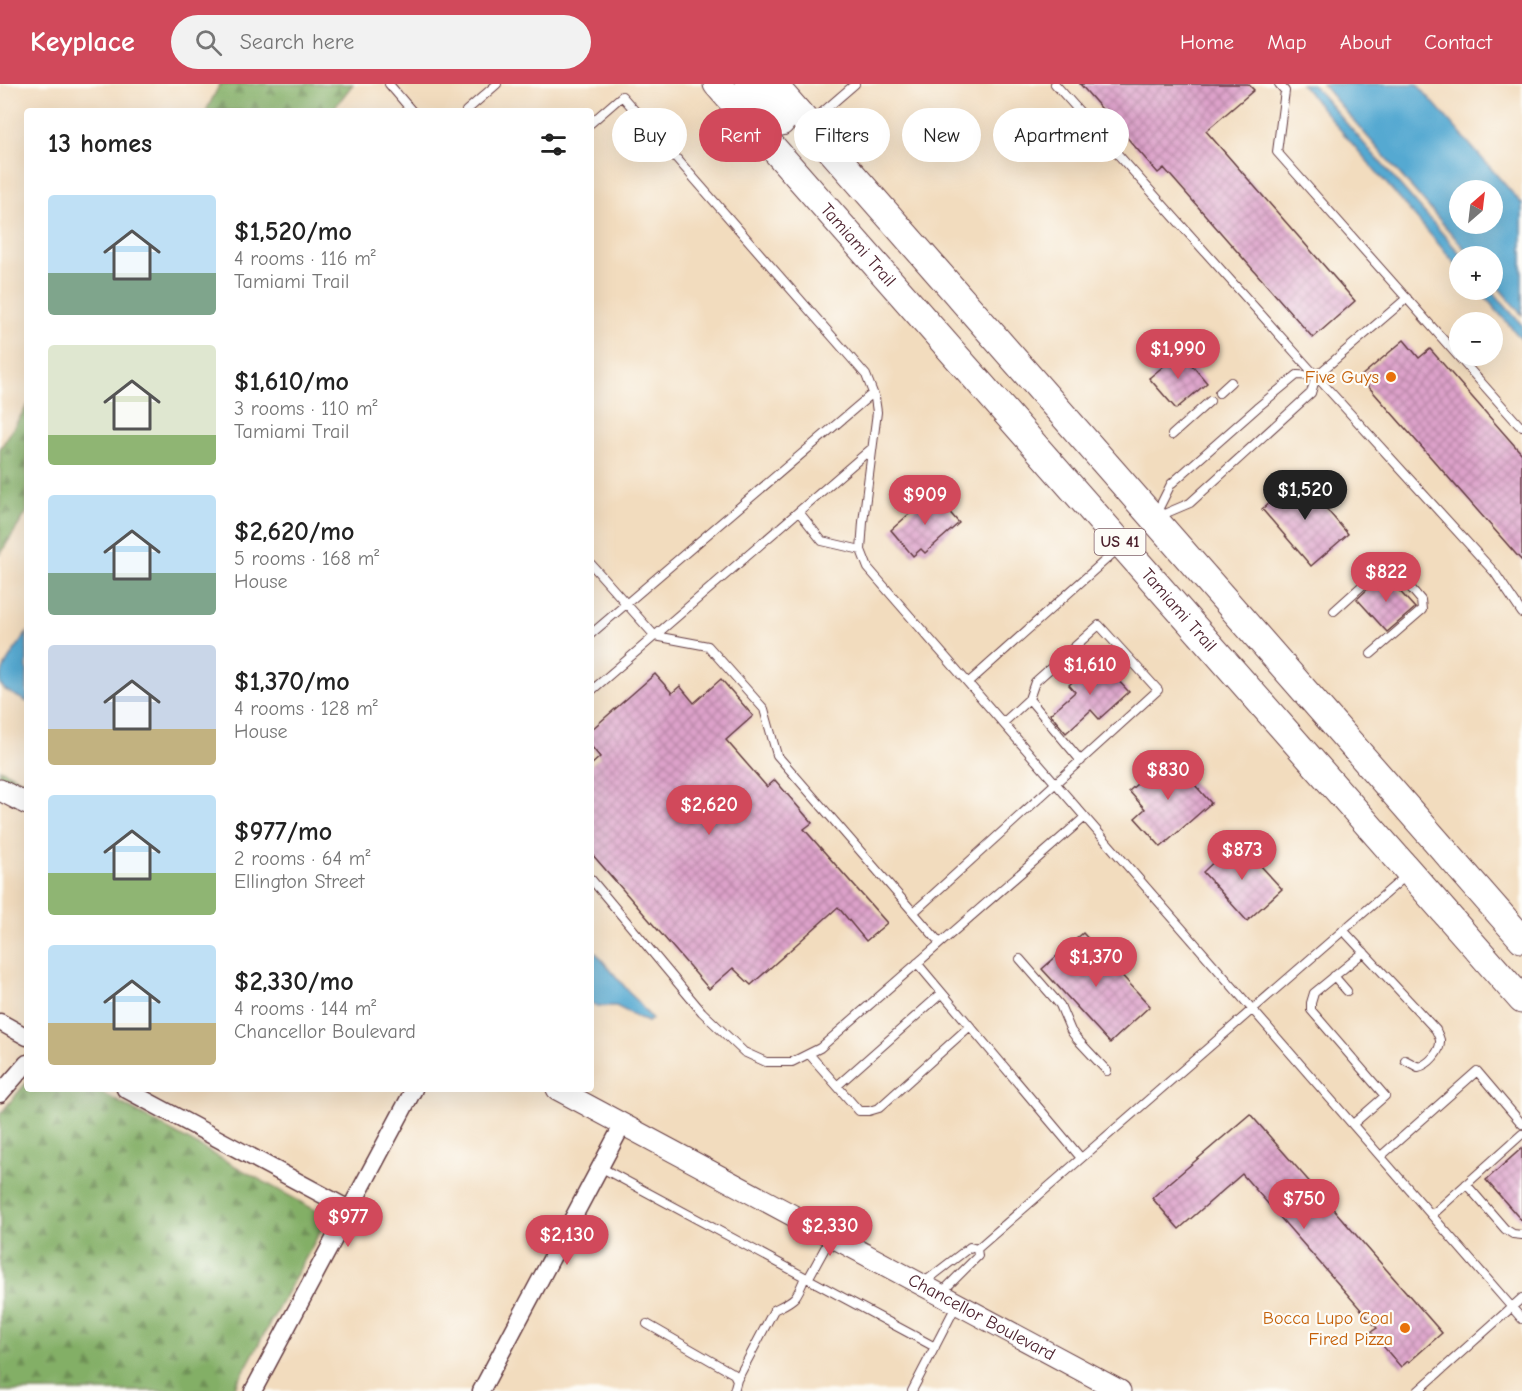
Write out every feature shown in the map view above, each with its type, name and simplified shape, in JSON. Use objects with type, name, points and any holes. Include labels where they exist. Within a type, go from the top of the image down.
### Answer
[{"type":"main road","name":"Tamiami Trail","points":[[717,84],[1522,1000]]},
{"type":"main road","points":[[748,84],[857,207],[929,262]]},
{"type":"main road","name":"US 41","points":[[773,84],[794,108]]},
{"type":"main road","name":"US 41","points":[[841,162],[1522,939]]},
{"type":"main road","points":[[1122,545],[1154,519]]},
{"type":"main road","points":[[1361,818],[1401,847],[1522,985]]},
{"type":"street","points":[[1,792],[24,803]]},
{"type":"street","points":[[0,1022],[24,1035]]},
{"type":"street","points":[[0,1094],[24,1066]]},
{"type":"street","points":[[131,1092],[349,1209]]},
{"type":"street","points":[[252,1391],[412,1092]]},
{"type":"street","name":"Chancellor Boulevard","points":[[563,1092],[1120,1391]]},
{"type":"street","points":[[481,1391],[623,1124]]},
{"type":"lane","points":[[389,84],[409,108]]},
{"type":"lane","points":[[469,108],[497,84]]},
{"type":"lane","points":[[827,108],[855,84]]},
{"type":"lane","points":[[1055,84],[1495,573],[1522,614]]},
{"type":"lane","points":[[1279,84],[1285,91],[1277,152],[1522,426]]},
{"type":"lane","points":[[594,120],[622,96],[866,375],[875,398],[877,412],[861,550],[868,568],[1522,1318]]},
{"type":"lane","points":[[1154,519],[1190,503],[1311,393],[1316,376],[1407,298]]},
{"type":"lane","points":[[1154,519],[1171,484],[1179,476],[1297,375],[1316,376]]},
{"type":"lane","points":[[1219,393],[1230,382]]},
{"type":"lane","points":[[594,632],[873,393]]},
{"type":"lane","points":[[1172,435],[1209,401]]},
{"type":"lane","points":[[594,688],[872,448]]},
{"type":"lane","points":[[799,512],[822,541],[861,550]]},
{"type":"lane","points":[[968,682],[1122,545]]},
{"type":"lane","points":[[1334,611],[1385,565],[1393,567],[1421,600],[1422,610],[1371,654]]},
{"type":"lane","points":[[594,567],[655,636],[708,646],[764,709],[777,756],[940,943]]},
{"type":"lane","points":[[914,912],[1158,690],[1099,625],[1035,682],[1029,699],[1003,723]]},
{"type":"lane","points":[[1029,699],[1080,761]]},
{"type":"lane","points":[[594,883],[702,1012],[744,1052],[766,1062],[792,1062],[820,1048],[1085,817]]},
{"type":"lane","points":[[977,1249],[1409,873]]},
{"type":"lane","points":[[1343,930],[1436,1030],[1440,1041],[1431,1060],[1418,1067],[1405,1060]]},
{"type":"lane","points":[[1353,1124],[1385,1096],[1311,1010],[1311,1003],[1314,993],[1364,952]]},
{"type":"lane","points":[[1020,959],[1060,1005],[1077,1039],[1107,1071]]},
{"type":"lane","points":[[917,963],[1081,1158]]},
{"type":"lane","points":[[1334,976],[1347,992]]},
{"type":"lane","points":[[837,1086],[942,993]]},
{"type":"lane","points":[[808,1054],[859,1110],[869,1111],[879,1108],[970,1026]]},
{"type":"lane","points":[[1381,1156],[1477,1071],[1522,1124]]},
{"type":"lane","points":[[1432,1215],[1522,1134]]},
{"type":"lane","points":[[600,1167],[935,1347]]},
{"type":"lane","points":[[1466,1184],[1506,1229],[1513,1234],[1522,1235]]},
{"type":"lane","points":[[734,1391],[737,1380],[774,1310],[792,1301],[800,1291],[831,1236]]},
{"type":"lane","points":[[912,1391],[935,1347],[939,1294],[970,1247],[977,1249]]},
{"type":"lane","points":[[939,1294],[978,1256],[977,1249]]},
{"type":"lane","points":[[1418,1391],[1522,1298]]},
{"type":"lane","points":[[647,1324],[734,1374],[737,1380]]},
{"type":"green space","points":[[220,84],[353,84],[334,108],[208,108]]},
{"type":"green space","points":[[24,411],[24,517],[0,554],[0,449]]},
{"type":"green space","points":[[0,769],[24,781],[24,789],[0,776]]},
{"type":"green space","points":[[24,1086],[24,1092],[100,1092],[328,1217],[233,1391],[0,1391],[0,1114]]},
{"type":"water","points":[[1301,84],[1312,84],[1453,246],[1449,246],[1449,256]]},
{"type":"water","points":[[1322,84],[1417,84],[1501,180],[1449,180],[1449,231]]},
{"type":"water","points":[[1503,182],[1522,204],[1522,315],[1503,293],[1503,246],[1462,246],[1452,234],[1503,234]]},
{"type":"water","points":[[1488,300],[1500,300],[1522,325],[1522,340],[1503,318],[1503,312],[1498,312]]},
{"type":"water","points":[[24,637],[24,700],[5,690],[0,684],[3,671]]},
{"type":"water","points":[[594,951],[652,1019],[648,1022],[616,1006],[594,1004]]},
{"type":"building","points":[[1080,84],[1248,84],[1254,90],[1206,131],[1355,301],[1313,338],[1164,168],[1158,173],[1129,140],[1129,108],[1101,108]]},
{"type":"building","points":[[1404,340],[1419,358],[1430,349],[1522,454],[1522,561],[1360,377]]},
{"type":"building","points":[[1181,352],[1207,383],[1176,409],[1149,378]]},
{"type":"building","points":[[1299,477],[1348,534],[1311,566],[1262,509]]},
{"type":"building","points":[[933,493],[959,523],[925,553],[921,549],[913,556],[891,530]]},
{"type":"building","points":[[1384,574],[1415,608],[1387,632],[1357,599]]},
{"type":"building","points":[[1098,659],[1129,692],[1099,719],[1091,710],[1066,733],[1050,714],[1075,692],[1069,685]]},
{"type":"building","points":[[655,674],[672,693],[680,686],[694,703],[721,679],[753,716],[726,740],[767,787],[775,780],[812,823],[804,829],[887,923],[866,941],[838,907],[751,985],[733,968],[709,989],[594,856],[594,762],[600,757],[594,750],[594,727]]},
{"type":"building","points":[[1169,756],[1211,803],[1161,847],[1135,818],[1145,809],[1129,791]]},
{"type":"building","points":[[1237,840],[1282,889],[1247,921],[1203,872]]},
{"type":"building","points":[[1083,933],[1150,1006],[1110,1043],[1042,969]]},
{"type":"building","points":[[1250,1114],[1442,1333],[1401,1367],[1371,1332],[1377,1328],[1242,1174],[1179,1229],[1152,1198]]},
{"type":"building","points":[[1522,1148],[1522,1221],[1486,1180]]},
{"type":"place","name":"Five Guys","points":[[1391,377]]},
{"type":"place","name":"Bocca Lupo Coal Fired Pizza","points":[[1405,1328]]}]
